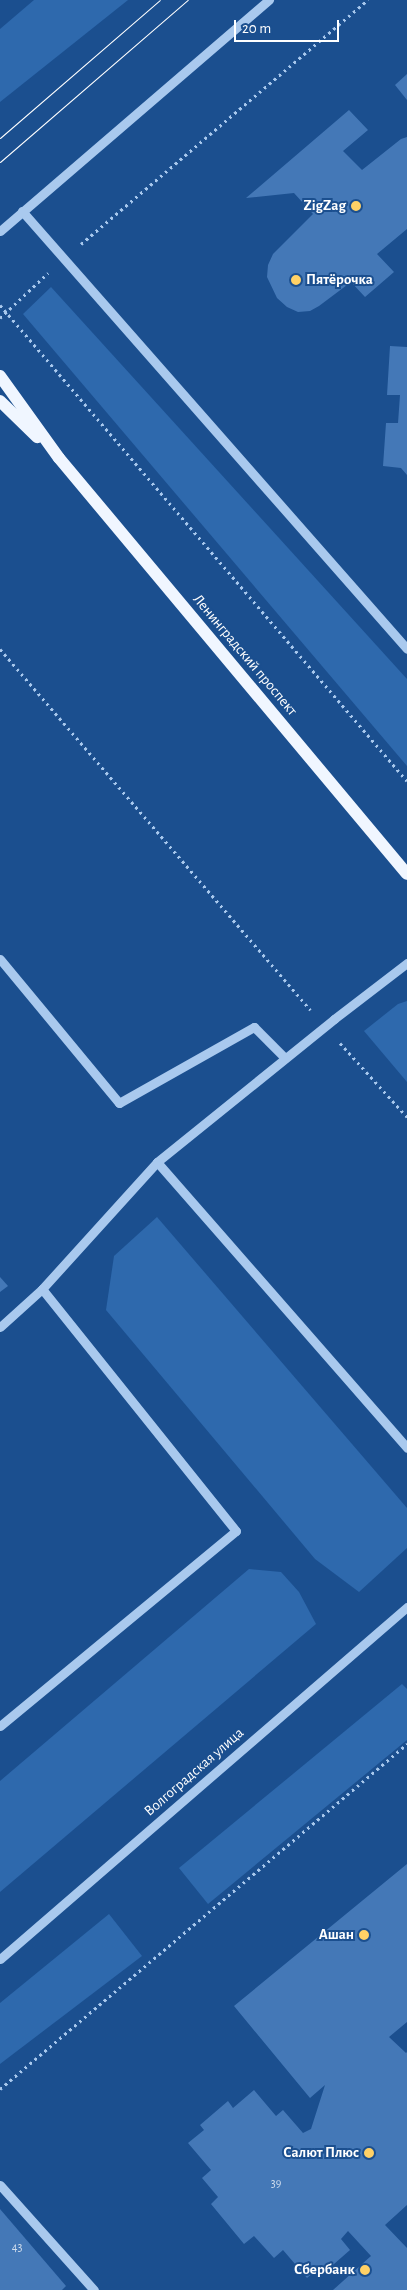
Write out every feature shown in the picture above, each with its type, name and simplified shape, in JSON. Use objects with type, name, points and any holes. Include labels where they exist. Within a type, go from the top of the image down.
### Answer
[{"type":"main road","name":"Ленинградский проспект","points":[[0,376],[58,458],[407,874]]},
{"type":"main road","name":"Ленинградский проспект","points":[[0,401],[58,458]]},
{"type":"street","points":[[0,231],[269,0]]},
{"type":"street","points":[[22,211],[407,649]]},
{"type":"street","points":[[0,959],[120,1103],[254,1027],[285,1058]]},
{"type":"street","points":[[0,1327],[42,1288],[157,1162],[325,1026],[407,963]]},
{"type":"street","points":[[157,1162],[407,1448]]},
{"type":"street","points":[[0,1726],[236,1531],[42,1288]]},
{"type":"street","name":"Волгоградская улица","points":[[0,1959],[407,1607]]},
{"type":"street","points":[[0,2185],[94,2290]]},
{"type":"path","points":[[0,318],[64,258],[368,0]]},
{"type":"path","points":[[0,305],[407,781]]},
{"type":"path","points":[[0,649],[325,1026],[407,1118]]},
{"type":"path","points":[[0,2089],[407,1744]]},
{"type":"shaded area","points":[[34,0],[128,0],[0,102],[0,29]]},
{"type":"shaded area","points":[[51,287],[407,679],[407,766],[23,314]]},
{"type":"shaded area","points":[[407,1001],[407,1082],[364,1031],[398,1004]]},
{"type":"shaded area","points":[[157,1217],[407,1508],[407,1548],[359,1592],[315,1559],[106,1310],[114,1256]]},
{"type":"shaded area","points":[[249,1569],[281,1572],[299,1592],[316,1624],[0,1892],[0,1781]]},
{"type":"shaded area","points":[[402,1684],[407,1689],[407,1740],[208,1904],[179,1868]]},
{"type":"shaded area","points":[[109,1914],[142,1956],[0,2064],[0,2003]]},
{"type":"building","points":[[407,74],[407,100],[395,85]]},
{"type":"building","name":"ZigZag","points":[[349,110],[368,130],[343,151],[362,170],[401,139],[407,137],[407,229],[377,254],[394,272],[365,297],[351,282],[319,306],[310,311],[298,312],[287,307],[277,298],[267,277],[268,265],[273,254],[313,214],[294,193],[246,198]]},
{"type":"building","points":[[390,346],[407,347],[407,475],[401,468],[383,466],[386,423],[398,423],[400,395],[387,395]]},
{"type":"building","points":[[0,1277],[8,1286],[0,1292]]},
{"type":"building","points":[[407,1864],[407,2022],[389,2037],[407,2052],[407,2205],[385,2225],[407,2248],[407,2290],[333,2290],[371,2256],[348,2231],[341,2239],[350,2250],[326,2271],[321,2266],[307,2278],[283,2250],[274,2258],[254,2236],[244,2244],[211,2204],[218,2197],[202,2178],[211,2170],[188,2143],[204,2130],[200,2125],[228,2101],[233,2108],[254,2090],[276,2116],[283,2110],[303,2133],[311,2129],[325,2085],[310,2098],[234,2006]]},
{"type":"building","points":[[0,2209],[66,2286],[62,2290],[0,2290]]},
{"type":"tram line","points":[[0,138],[160,0]]},
{"type":"tram line","points":[[0,162],[188,0]]},
{"type":"place","name":"ZigZag","points":[[356,206]]},
{"type":"place","name":"Пятёрочка","points":[[296,280]]},
{"type":"place","name":"Ашан","points":[[364,1935]]},
{"type":"place","name":"Салют Плюс","points":[[369,2153]]},
{"type":"place","name":"Сбербанк","points":[[365,2270]]}]
